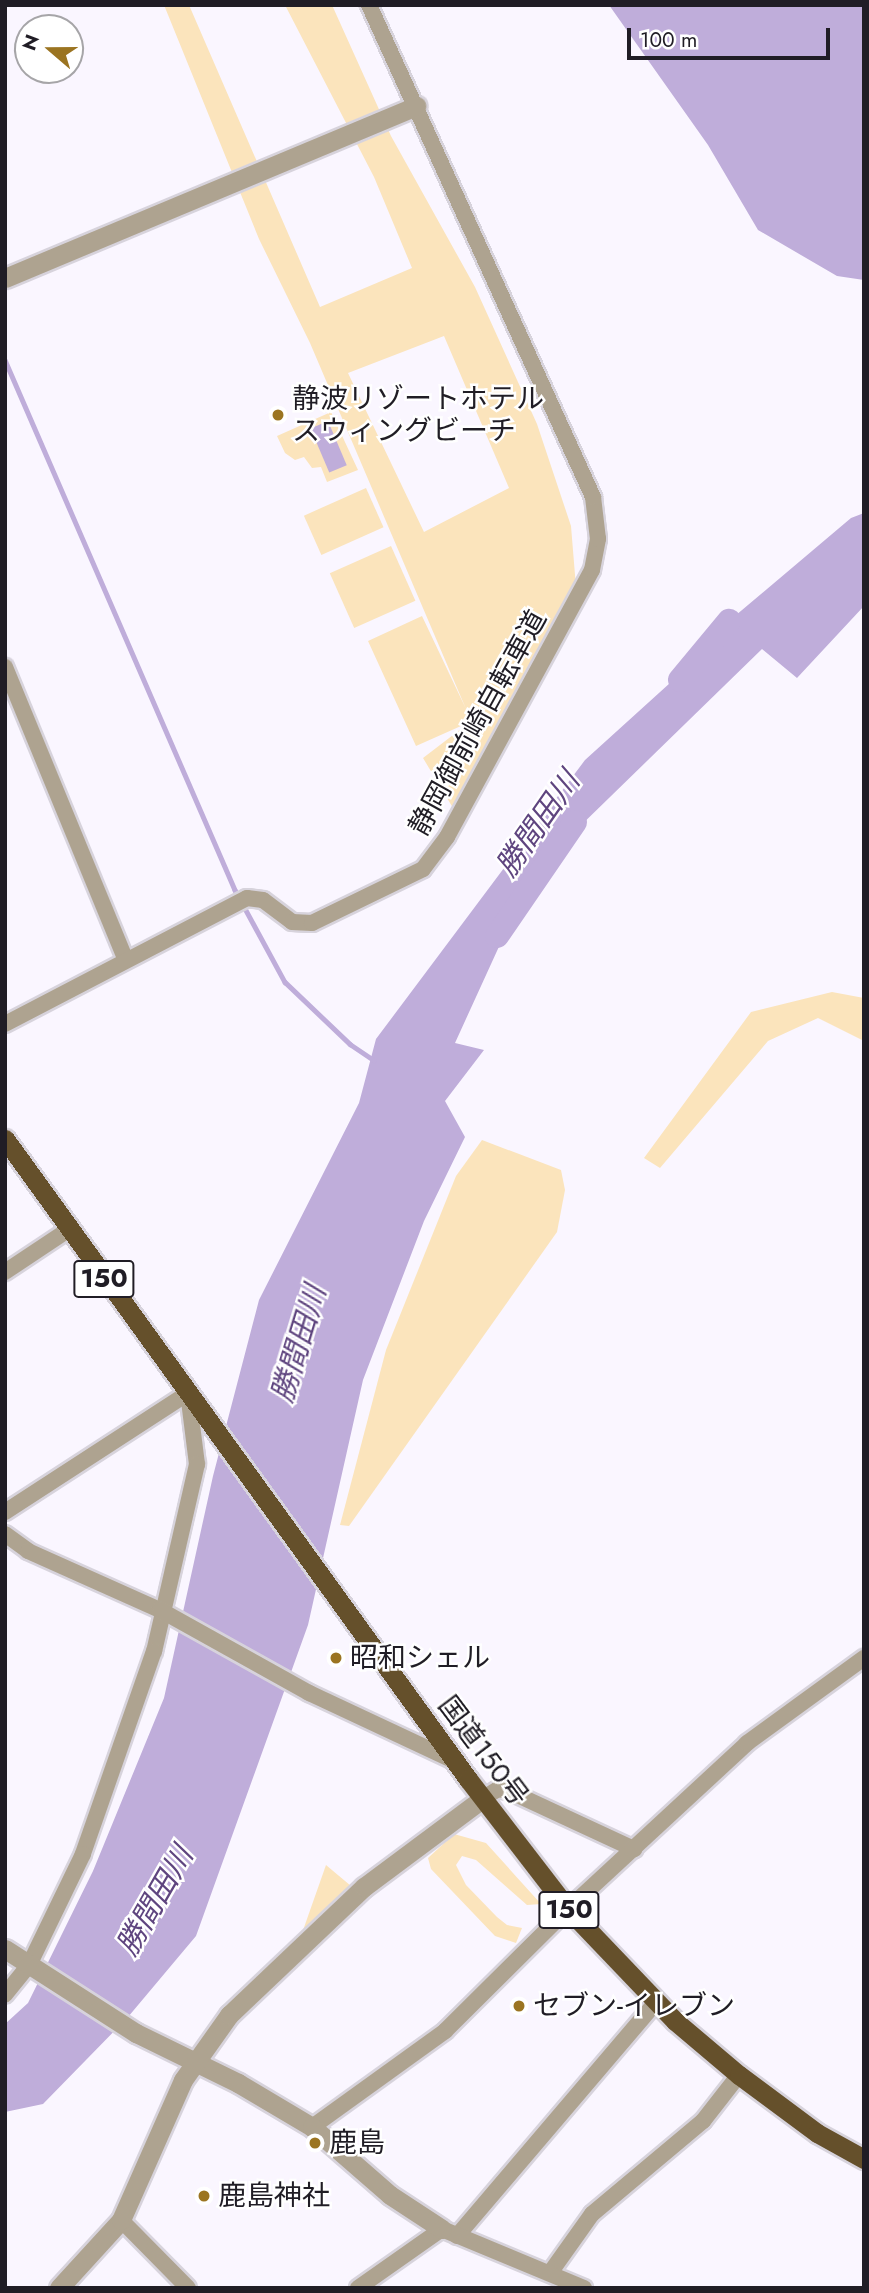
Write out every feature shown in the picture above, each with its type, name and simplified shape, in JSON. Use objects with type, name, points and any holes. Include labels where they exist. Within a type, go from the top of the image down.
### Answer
[{"type":"highway","name":"国道150号","points":[[5,1139],[188,1393],[209,1416],[482,1799],[568,1909],[656,2002],[739,2076],[817,2133],[864,2159]]},
{"type":"street","name":"静岡御前崎自転車道","points":[[5,1024],[125,958],[239,901],[263,900],[292,922],[312,923],[423,869],[447,837],[583,589],[597,549],[596,508],[534,360],[369,5]]},
{"type":"street","points":[[5,278],[416,106]]},
{"type":"street","points":[[5,667],[125,958]]},
{"type":"street","points":[[5,1272],[68,1230]]},
{"type":"street","points":[[5,1512],[188,1393],[197,1464],[167,1613],[103,1803],[32,1967],[5,1995]]},
{"type":"street","points":[[5,1534],[28,1551],[167,1613],[309,1693],[456,1762]]},
{"type":"street","points":[[312,2127],[445,2031],[568,1909],[747,1743],[864,1658]]},
{"type":"street","points":[[59,2288],[121,2220],[194,2062],[229,2015],[364,1887],[498,1790],[511,1792],[634,1849]]},
{"type":"street","points":[[5,1949],[128,2028],[312,2127],[390,2195],[449,2232],[584,2288]]},
{"type":"street","points":[[358,2288],[449,2232],[656,2002]]},
{"type":"street","points":[[550,2273],[592,2214],[703,2121],[739,2076]]},
{"type":"street","points":[[121,2220],[188,2288]]},
{"type":"shaded area","points":[[164,5],[189,5],[320,307],[412,268],[374,177],[285,5],[332,5],[391,136],[475,287],[537,424],[571,526],[576,587],[456,813],[423,758],[470,722],[416,746],[368,641],[422,616],[466,709],[310,343],[259,239]],"holes":[[[444,336],[509,488],[424,532],[348,373]]]},
{"type":"shaded area","points":[[331,412],[358,470],[327,482],[321,467],[312,468],[304,457],[295,460],[285,453],[277,436]]},
{"type":"shaded area","points":[[366,488],[383,527],[321,555],[304,516]]},
{"type":"shaded area","points":[[391,546],[415,601],[354,628],[330,573]]},
{"type":"shaded area","points":[[832,992],[864,998],[864,1041],[818,1018],[768,1041],[660,1168],[644,1158],[751,1012]]},
{"type":"shaded area","points":[[482,1140],[561,1170],[565,1190],[557,1232],[349,1526],[340,1525],[386,1350],[456,1176]]},
{"type":"shaded area","points":[[454,1834],[486,1843],[541,1904],[527,1905],[476,1860],[462,1856],[456,1865],[466,1885],[497,1917],[507,1925],[522,1928],[516,1943],[495,1936],[431,1869],[428,1858]]},
{"type":"shaded area","points":[[326,1865],[351,1886],[301,1936]]},
{"type":"water","points":[[609,5],[864,5],[864,280],[837,276],[758,230],[708,145]]},
{"type":"water","points":[[328,421],[347,465],[329,473],[311,428]]},
{"type":"water","points":[[864,513],[864,606],[797,678],[762,649],[533,872],[455,1043],[484,1050],[445,1101],[465,1137],[424,1221],[363,1380],[308,1625],[196,1936],[128,2017],[43,2104],[5,2112],[5,2024],[28,2003],[93,1871],[164,1698],[213,1476],[259,1300],[359,1103],[376,1039],[585,760],[734,625],[729,621],[851,518]]},
{"type":"waterway","points":[[5,360],[235,890],[285,982],[350,1044],[374,1060]]},
{"type":"waterway","name":"勝間田川","points":[[680,680],[729,621]]},
{"type":"waterway","name":"勝間田川","points":[[497,936],[575,822]]},
{"type":"place","name":"静波リゾートホテル スウィングビーチ","points":[[278,415]]},
{"type":"place","name":"昭和シェル","points":[[336,1658]]},
{"type":"place","name":"セブン-イレブン","points":[[519,2006]]},
{"type":"place","name":"鹿島","points":[[315,2143]]},
{"type":"place","name":"鹿島神社","points":[[204,2196]]}]
